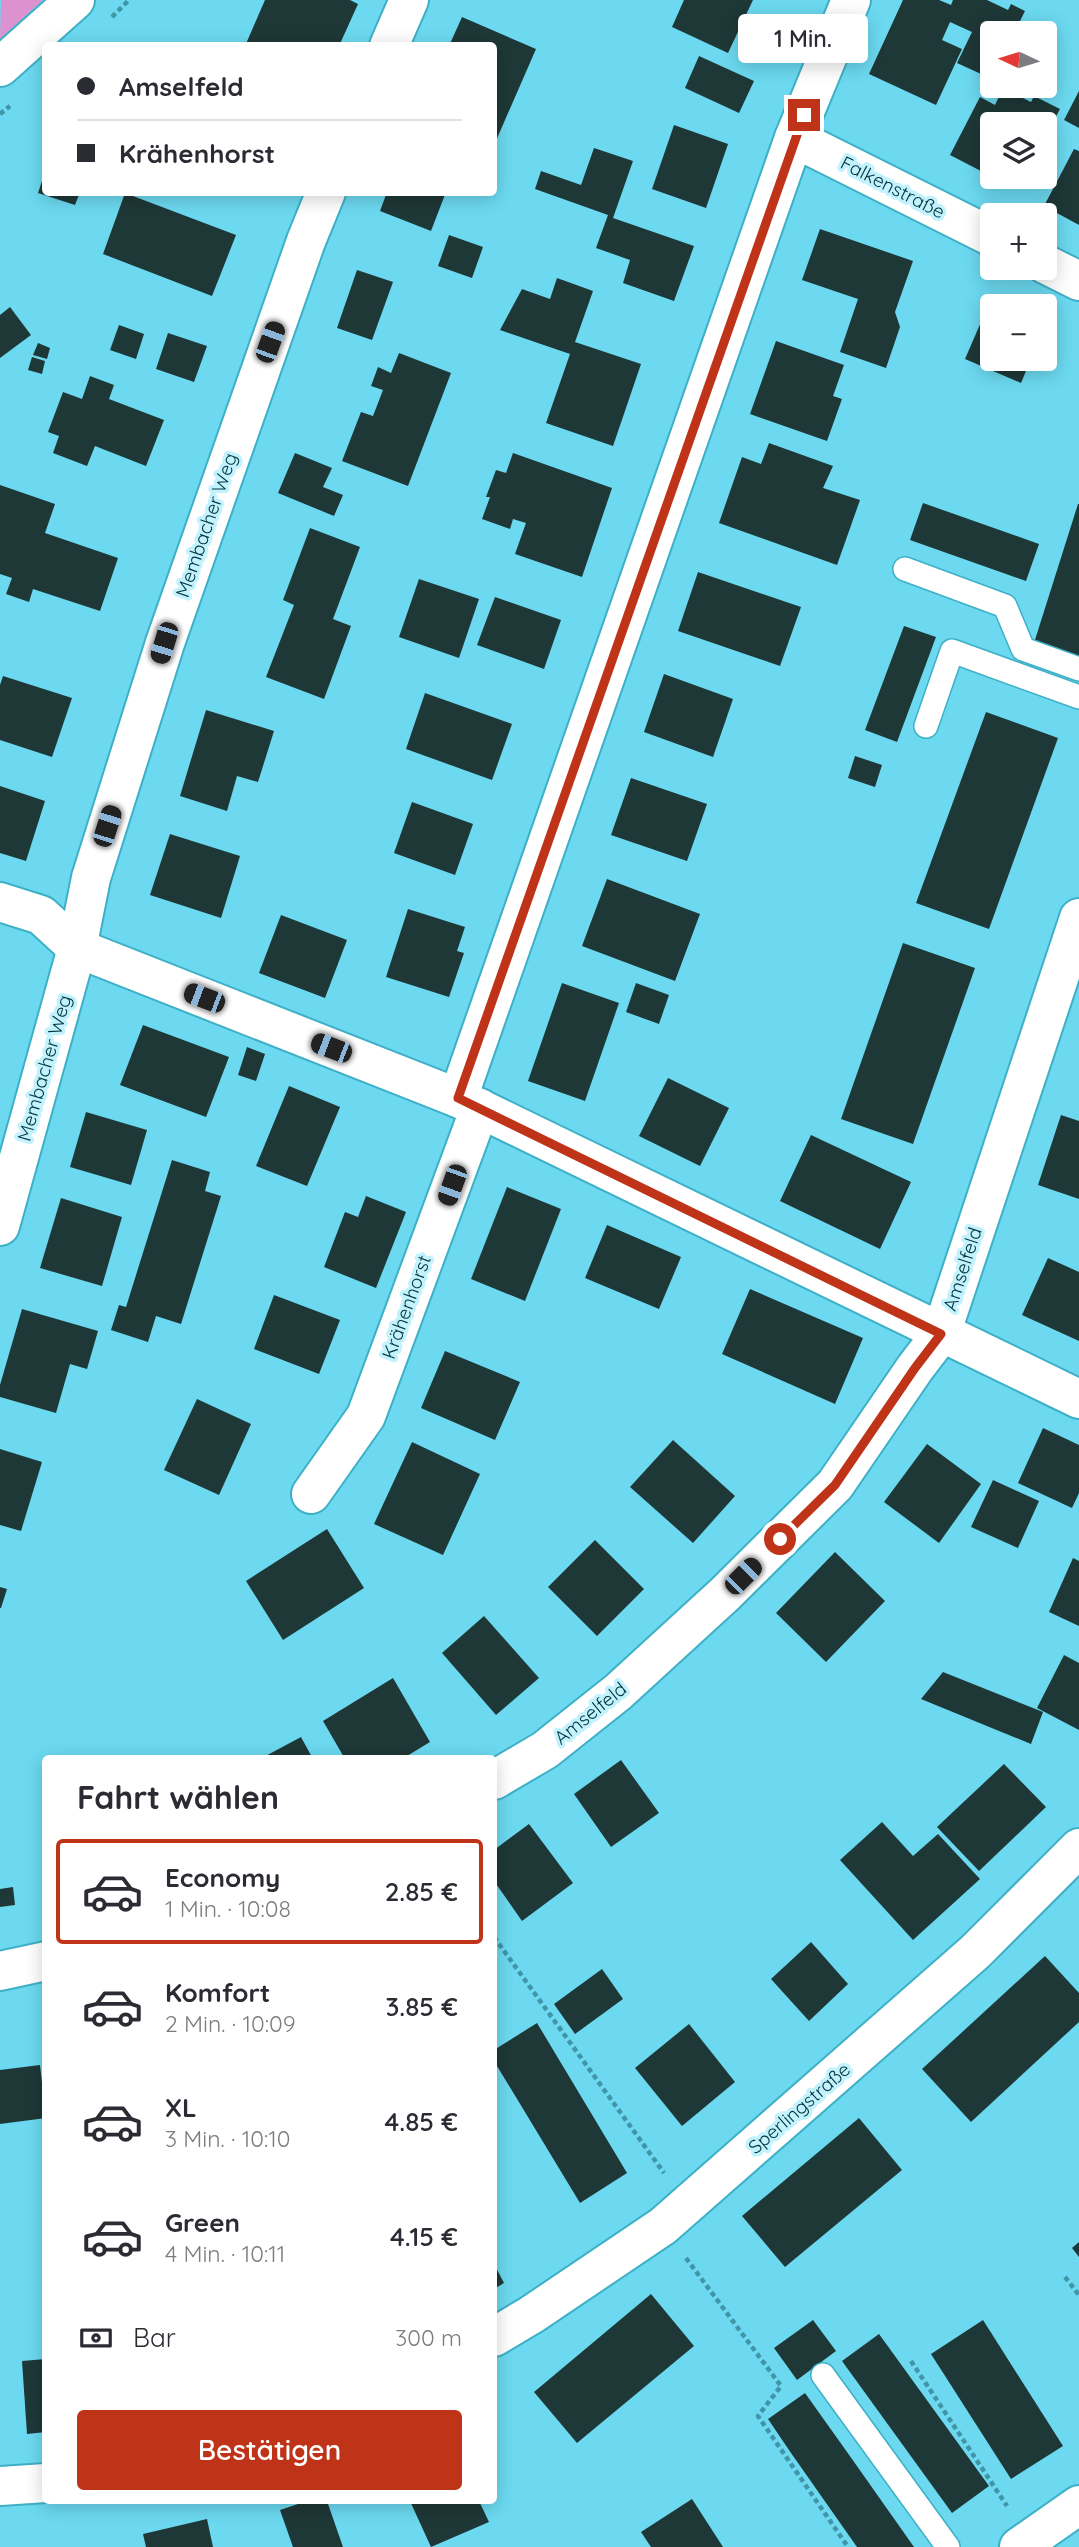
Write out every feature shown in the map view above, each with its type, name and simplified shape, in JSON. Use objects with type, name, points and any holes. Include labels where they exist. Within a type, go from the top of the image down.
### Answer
[{"type":"street","points":[[0,67],[75,0]]},
{"type":"street","points":[[391,42],[409,0]]},
{"type":"street","name":"Krähenhorst","points":[[311,1494],[366,1416],[794,138],[851,0]]},
{"type":"street","name":"Falkenstraße","points":[[794,138],[980,231]]},
{"type":"street","name":"Membacher Weg","points":[[0,1226],[77,948],[91,878],[164,643],[324,196]]},
{"type":"street","points":[[1057,270],[1079,282]]},
{"type":"street","points":[[0,902],[41,915],[77,948],[469,1103],[1079,1399]]},
{"type":"street","name":"Amselfeld","points":[[497,1778],[545,1750],[618,1692],[725,1594],[835,1485],[941,1334],[1079,918]]},
{"type":"street","name":"Sperlingstraße","points":[[497,2335],[531,2315],[675,2215],[975,1952],[1079,1848]]},
{"type":"street","points":[[0,1971],[42,1962]]},
{"type":"street","points":[[0,2486],[42,2483]]},
{"type":"street","points":[[1024,2544],[1079,2505]]},
{"type":"lane","points":[[905,569],[1005,606],[1023,649],[1079,669]]},
{"type":"lane","points":[[926,726],[952,651],[1079,696]]},
{"type":"lane","points":[[823,2375],[948,2547]]},
{"type":"path","points":[[497,1942],[675,2215],[781,2386],[758,2416],[848,2547]]},
{"type":"path","points":[[1065,2277],[1079,2295]]},
{"type":"path","points":[[911,2361],[1024,2544]]},
{"type":"shaded area","points":[[1,0],[43,0],[0,39]]},
{"type":"building","points":[[265,0],[350,0],[358,4],[341,42],[247,42]]},
{"type":"building","points":[[684,0],[753,0],[728,53],[672,27]]},
{"type":"building","points":[[903,0],[939,0],[951,5],[953,0],[987,0],[1008,10],[1011,4],[1025,11],[1020,21],[980,21],[980,74],[957,63],[972,32],[950,22],[942,40],[962,49],[936,105],[869,74]]},
{"type":"building","points":[[462,17],[536,49],[497,138],[497,42],[451,42]]},
{"type":"building","points":[[699,56],[754,81],[739,113],[685,88]]},
{"type":"building","points":[[1079,91],[1079,128],[1064,120]]},
{"type":"building","points":[[980,97],[995,105],[998,98],[1023,98],[1031,102],[1033,98],[1038,98],[1060,109],[1057,115],[1057,112],[980,112],[980,171],[950,155]]},
{"type":"building","points":[[674,125],[728,144],[706,208],[652,189]]},
{"type":"building","points":[[594,148],[633,161],[613,218],[694,246],[674,301],[623,283],[630,260],[596,248],[608,215],[535,189],[541,171],[581,185]]},
{"type":"building","points":[[1074,149],[1079,151],[1079,225],[1057,213],[1057,203],[1046,203],[1053,189],[1057,189],[1057,181]]},
{"type":"building","points":[[47,196],[78,196],[75,205]]},
{"type":"building","points":[[124,196],[133,196],[236,235],[212,296],[103,254]]},
{"type":"building","points":[[386,196],[444,196],[431,231],[380,211]]},
{"type":"building","points":[[820,229],[913,261],[895,312],[900,327],[886,368],[840,352],[858,299],[802,280]]},
{"type":"building","points":[[449,235],[483,247],[472,278],[438,266]]},
{"type":"building","points":[[357,270],[393,282],[372,340],[337,328]]},
{"type":"building","points":[[557,278],[593,291],[575,342],[641,364],[613,446],[546,423],[570,354],[500,330],[522,289],[550,299]]},
{"type":"building","points":[[10,307],[31,335],[0,358],[0,315]]},
{"type":"building","points":[[980,324],[980,365],[965,359]]},
{"type":"building","points":[[119,325],[144,334],[136,359],[110,350]]},
{"type":"building","points":[[168,333],[207,346],[194,382],[156,369]]},
{"type":"building","points":[[776,341],[844,365],[833,396],[842,399],[827,441],[750,414]]},
{"type":"building","points":[[38,343],[50,348],[47,359],[33,355]]},
{"type":"building","points":[[399,353],[451,373],[408,486],[342,461],[361,412],[373,416],[383,390],[371,386],[378,367],[391,373]]},
{"type":"building","points":[[32,357],[45,361],[42,374],[28,370]]},
{"type":"building","points":[[993,371],[1026,371],[1021,383]]},
{"type":"building","points":[[90,376],[114,385],[109,399],[164,420],[146,466],[95,446],[87,466],[53,453],[59,436],[48,432],[63,392],[82,399]]},
{"type":"building","points":[[769,443],[833,466],[823,488],[860,500],[837,565],[719,523],[742,457],[761,464]]},
{"type":"building","points":[[295,453],[332,468],[323,487],[343,495],[334,516],[278,493]]},
{"type":"building","points":[[513,453],[612,488],[582,577],[515,554],[526,523],[513,519],[510,529],[482,519],[490,497],[486,497],[496,470],[506,473]]},
{"type":"building","points":[[0,485],[55,504],[45,533],[118,558],[100,611],[33,589],[29,602],[6,594],[12,578],[0,574]]},
{"type":"building","points":[[923,503],[1039,544],[1026,581],[910,540]]},
{"type":"building","points":[[1079,504],[1079,658],[1034,643]]},
{"type":"building","points":[[310,528],[360,547],[333,619],[351,626],[324,699],[266,677],[294,605],[283,600]]},
{"type":"building","points":[[698,572],[801,607],[780,666],[678,631]]},
{"type":"building","points":[[419,579],[479,599],[459,658],[399,637]]},
{"type":"building","points":[[495,597],[561,620],[544,669],[477,645]]},
{"type":"building","points":[[904,626],[936,637],[897,742],[865,730]]},
{"type":"building","points":[[664,674],[733,699],[713,757],[644,732]]},
{"type":"building","points":[[3,676],[72,698],[52,757],[0,740],[0,685]]},
{"type":"building","points":[[425,693],[512,724],[492,780],[406,749]]},
{"type":"building","points":[[206,710],[274,731],[258,782],[237,776],[227,811],[180,796]]},
{"type":"building","points":[[986,712],[1058,738],[989,929],[916,903]]},
{"type":"building","points":[[855,756],[882,765],[875,787],[848,778]]},
{"type":"building","points":[[631,778],[707,804],[687,861],[611,835]]},
{"type":"building","points":[[0,786],[45,801],[26,861],[0,853]]},
{"type":"building","points":[[412,802],[473,824],[455,875],[394,853]]},
{"type":"building","points":[[170,834],[240,856],[221,918],[150,895]]},
{"type":"building","points":[[607,879],[700,914],[675,981],[582,946]]},
{"type":"building","points":[[408,909],[465,927],[457,951],[464,953],[449,997],[386,977]]},
{"type":"building","points":[[281,915],[347,940],[325,998],[259,973]]},
{"type":"building","points":[[903,943],[975,968],[913,1144],[841,1119]]},
{"type":"building","points":[[562,983],[619,1003],[585,1101],[528,1081]]},
{"type":"building","points":[[636,983],[669,995],[659,1024],[626,1012]]},
{"type":"building","points":[[143,1025],[229,1057],[206,1117],[120,1085]]},
{"type":"building","points":[[247,1047],[265,1054],[256,1081],[238,1075]]},
{"type":"building","points":[[668,1078],[729,1108],[700,1166],[639,1136]]},
{"type":"building","points":[[289,1086],[340,1107],[307,1186],[256,1166]]},
{"type":"building","points":[[86,1112],[147,1130],[131,1185],[70,1167]]},
{"type":"building","points":[[1061,1115],[1079,1121],[1079,1199],[1038,1185]]},
{"type":"building","points":[[811,1135],[911,1182],[880,1249],[780,1201]]},
{"type":"building","points":[[172,1160],[210,1172],[205,1191],[221,1196],[181,1324],[156,1316],[148,1342],[111,1330],[119,1305],[126,1307]]},
{"type":"building","points":[[507,1187],[561,1209],[525,1301],[471,1279]]},
{"type":"building","points":[[366,1196],[406,1212],[376,1288],[324,1267],[345,1212],[358,1217]]},
{"type":"building","points":[[61,1198],[122,1217],[102,1286],[40,1268]]},
{"type":"building","points":[[607,1225],[681,1257],[659,1309],[585,1278]]},
{"type":"building","points":[[1048,1258],[1079,1272],[1079,1341],[1022,1315]]},
{"type":"building","points":[[750,1289],[863,1338],[835,1404],[722,1354]]},
{"type":"building","points":[[274,1295],[340,1320],[319,1374],[254,1349]]},
{"type":"building","points":[[22,1309],[98,1331],[87,1369],[70,1364],[56,1413],[0,1397],[0,1385]]},
{"type":"building","points":[[445,1351],[520,1382],[495,1440],[421,1408]]},
{"type":"building","points":[[197,1399],[251,1424],[219,1495],[164,1470]]},
{"type":"building","points":[[1043,1428],[1079,1445],[1079,1493],[1072,1508],[1018,1483]]},
{"type":"building","points":[[673,1440],[735,1496],[693,1543],[630,1487]]},
{"type":"building","points":[[412,1442],[480,1474],[443,1555],[374,1524]]},
{"type":"building","points":[[927,1444],[981,1484],[939,1543],[884,1502]]},
{"type":"building","points":[[0,1449],[42,1462],[21,1531],[0,1525]]},
{"type":"building","points":[[993,1480],[1039,1501],[1018,1548],[971,1527]]},
{"type":"building","points":[[327,1529],[364,1588],[283,1640],[246,1581]]},
{"type":"building","points":[[595,1540],[644,1589],[597,1636],[548,1587]]},
{"type":"building","points":[[835,1552],[885,1601],[826,1662],[776,1613]]},
{"type":"building","points":[[1073,1558],[1079,1561],[1079,1626],[1049,1612]]},
{"type":"building","points":[[0,1587],[7,1589],[1,1608],[0,1608]]},
{"type":"building","points":[[484,1616],[539,1678],[496,1715],[442,1653]]},
{"type":"building","points":[[1064,1655],[1079,1663],[1079,1730],[1037,1708]]},
{"type":"building","points":[[943,1672],[1043,1712],[1031,1744],[921,1699]]},
{"type":"building","points":[[393,1678],[430,1742],[409,1755],[343,1755],[323,1721]]},
{"type":"building","points":[[301,1737],[311,1755],[267,1755]]},
{"type":"building","points":[[621,1760],[659,1813],[611,1847],[574,1794]]},
{"type":"building","points":[[1004,1764],[1046,1807],[979,1871],[937,1827]]},
{"type":"building","points":[[882,1822],[913,1856],[938,1834],[980,1879],[913,1940],[840,1860]]},
{"type":"building","points":[[529,1824],[573,1883],[522,1921],[497,1885],[497,1848]]},
{"type":"building","points":[[13,1887],[15,1905],[0,1907],[0,1889]]},
{"type":"building","points":[[811,1942],[848,1984],[809,2021],[771,1979]]},
{"type":"building","points":[[1045,1956],[1079,1993],[1079,2022],[971,2122],[922,2069]]},
{"type":"building","points":[[602,1969],[623,1999],[575,2034],[554,2004]]},
{"type":"building","points":[[537,2023],[627,2173],[580,2203],[497,2066],[497,2048]]},
{"type":"building","points":[[689,2024],[735,2082],[682,2126],[635,2068]]},
{"type":"building","points":[[40,2065],[42,2119],[0,2124],[0,2070]]},
{"type":"building","points":[[859,2118],[902,2170],[785,2267],[742,2216]]},
{"type":"building","points":[[1079,2242],[1079,2257],[1072,2248]]},
{"type":"building","points":[[497,2270],[504,2283],[497,2287]]},
{"type":"building","points":[[651,2294],[694,2346],[577,2443],[534,2392]]},
{"type":"building","points":[[813,2320],[836,2351],[797,2380],[774,2348]]},
{"type":"building","points":[[983,2320],[1063,2446],[1011,2479],[931,2354]]},
{"type":"building","points":[[879,2334],[989,2486],[952,2513],[842,2361]]},
{"type":"building","points":[[42,2359],[42,2432],[27,2434],[22,2361]]},
{"type":"building","points":[[805,2393],[914,2547],[857,2547],[768,2419]]},
{"type":"building","points":[[692,2499],[723,2547],[651,2547],[641,2532]]},
{"type":"building","points":[[298,2504],[328,2504],[343,2547],[293,2547],[280,2510]]},
{"type":"building","points":[[411,2504],[480,2504],[489,2522],[431,2547]]},
{"type":"building","points":[[207,2519],[213,2547],[146,2547],[143,2534]]},
{"type":"route","points":[[780,1539],[835,1485],[941,1334],[458,1098],[804,115]]}]
